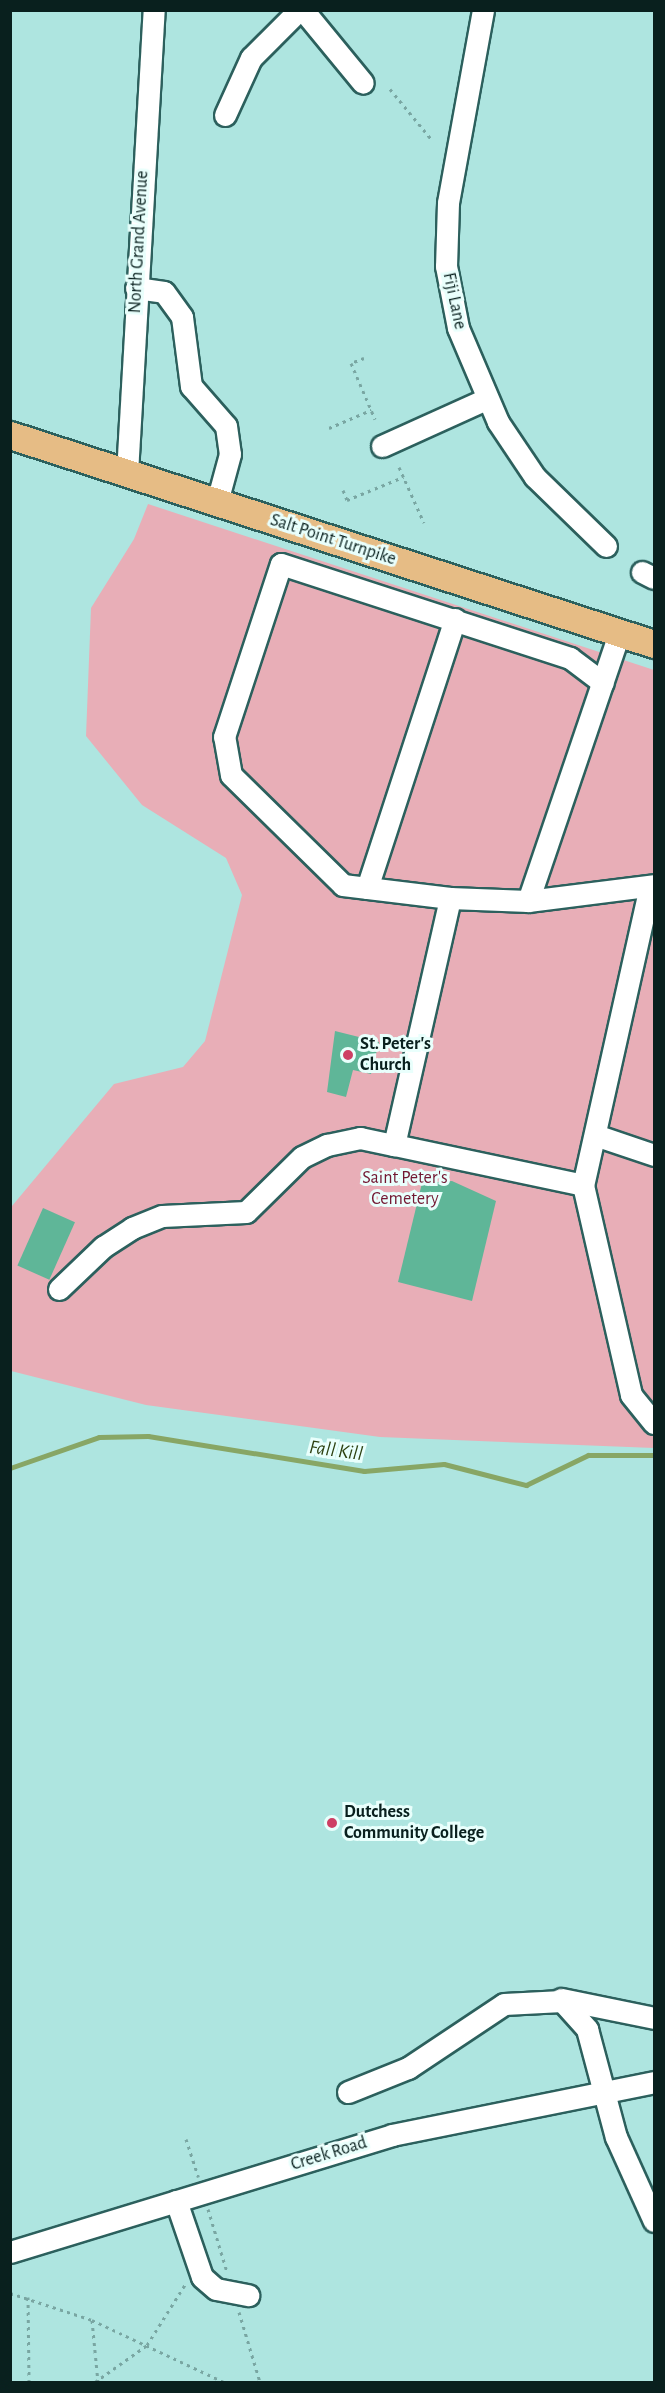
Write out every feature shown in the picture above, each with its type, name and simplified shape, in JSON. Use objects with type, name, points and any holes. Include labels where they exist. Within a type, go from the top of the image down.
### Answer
[{"type":"main road","name":"Salt Point Turnpike","points":[[10,435],[654,644]]},
{"type":"street","name":"North Grand Avenue","points":[[127,473],[154,10]]},
{"type":"street","points":[[225,115],[251,58],[301,10],[363,83]]},
{"type":"street","name":"Fiji Lane","points":[[483,10],[448,203],[446,266],[458,328],[486,399],[535,477],[606,546]]},
{"type":"street","points":[[136,288],[164,292],[182,317],[191,386],[226,426],[230,454],[217,502]]},
{"type":"street","points":[[382,446],[486,399]]},
{"type":"street","points":[[603,683],[570,658],[281,564],[227,726],[224,758],[231,775],[343,885],[450,898],[528,901],[652,885],[598,1136],[583,1185],[631,1395],[654,1423]]},
{"type":"street","points":[[367,888],[455,619]]},
{"type":"street","points":[[528,901],[619,633]]},
{"type":"street","points":[[394,1145],[450,898]]},
{"type":"street","points":[[598,1136],[654,1155]]},
{"type":"street","points":[[59,1289],[103,1247],[132,1228],[162,1216],[246,1212],[302,1157],[327,1145],[360,1138],[583,1185]]},
{"type":"street","points":[[348,2092],[408,2068],[495,2007],[554,1999],[654,2018]]},
{"type":"street","points":[[554,1999],[574,2008],[585,2024],[616,2137],[654,2221]]},
{"type":"street","name":"Creek Road","points":[[10,2252],[420,2128],[654,2082]]},
{"type":"street","points":[[176,2201],[185,2250],[211,2286],[243,2299]]},
{"type":"path","points":[[390,89],[432,140]]},
{"type":"path","points":[[364,358],[351,363],[375,419]]},
{"type":"path","points":[[329,428],[371,410]]},
{"type":"path","points":[[399,467],[424,523]]},
{"type":"path","points":[[343,490],[347,501],[403,477]]},
{"type":"path","points":[[97,2382],[147,2345],[189,2277]]},
{"type":"path","points":[[10,2293],[28,2297],[92,2320],[224,2382]]},
{"type":"path","points":[[28,2297],[29,2382]]},
{"type":"path","points":[[243,2299],[260,2382]]},
{"type":"path","points":[[92,2320],[97,2382]]},
{"type":"green space","name":"Saint Peter's Cemetery","points":[[148,504],[654,670],[654,1448],[380,1437],[146,1405],[11,1371],[12,1206],[114,1084],[183,1067],[205,1041],[242,895],[226,858],[142,805],[86,736],[91,608],[134,539]]},
{"type":"building","points":[[335,1031],[379,1042],[371,1074],[353,1070],[346,1097],[327,1092]]},
{"type":"building","points":[[452,1181],[496,1201],[472,1301],[398,1282],[422,1183]]},
{"type":"building","points":[[43,1208],[75,1222],[49,1280],[17,1266]]},
{"type":"waterway","name":"Fall Kill","points":[[10,1468],[99,1437],[148,1436],[364,1471],[444,1464],[526,1485],[588,1455],[654,1455]]},
{"type":"place","name":"St. Peter's Church","points":[[348,1055]]},
{"type":"place","name":"Dutchess Community College","points":[[332,1823]]}]
